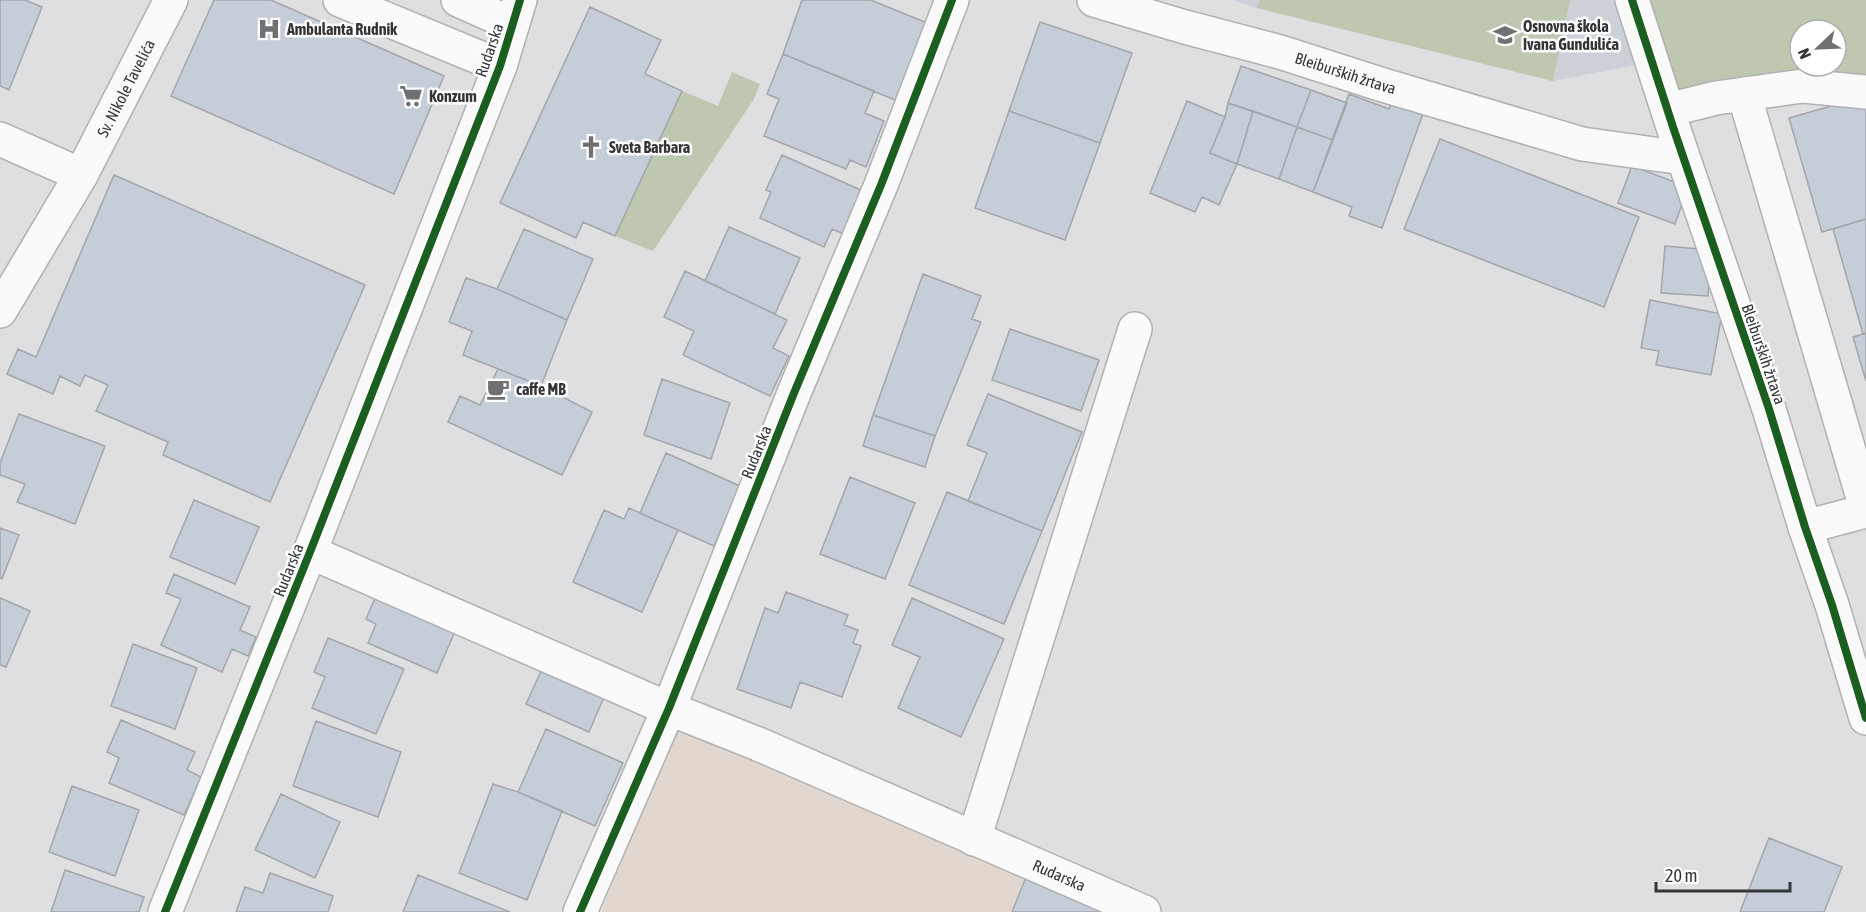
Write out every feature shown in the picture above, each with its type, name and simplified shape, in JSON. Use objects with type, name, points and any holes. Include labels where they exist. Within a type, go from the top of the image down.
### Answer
[{"type":"street","name":"Sv. Nikole Tavelića","points":[[0,311],[81,175],[171,0]]},
{"type":"street","points":[[340,0],[500,66]]},
{"type":"street","points":[[458,0],[516,12]]},
{"type":"street","name":"Rudarska","points":[[580,912],[669,708],[794,393],[881,185],[952,0]]},
{"type":"street","name":"Bleiburških žrtava","points":[[1094,0],[1280,52],[1582,144],[1683,158]]},
{"type":"street","name":"Bleiburških žrtava","points":[[1632,0],[1683,158],[1769,409],[1866,718]]},
{"type":"street","name":"Rudarska","points":[[165,912],[310,552],[500,66],[516,12]]},
{"type":"street","points":[[1668,110],[1716,98],[1803,86],[1866,92]]},
{"type":"street","points":[[1744,94],[1866,509],[1805,527]]},
{"type":"street","points":[[0,139],[81,175]]},
{"type":"street","points":[[974,839],[1135,329]]},
{"type":"street","name":"Rudarska","points":[[310,552],[1144,912]]},
{"type":"shaded area","name":"Osnovna škola Ivana Gundulića","points":[[1233,0],[1632,0],[1652,62],[1553,81],[1257,8]]},
{"type":"shaded area","points":[[680,713],[1144,912],[602,912]]},
{"type":"green space","name":"Osnovna škola Ivana Gundulića","points":[[1260,0],[1570,0],[1553,81],[1257,8]]},
{"type":"green space","points":[[1632,0],[1866,0],[1866,81],[1848,77],[1848,18],[1788,18],[1788,78],[1794,78],[1668,110]]},
{"type":"green space","points":[[732,72],[760,84],[754,99],[653,251],[615,236],[682,91],[718,106]]},
{"type":"building","points":[[0,0],[25,0],[42,7],[9,90],[0,86]]},
{"type":"building","points":[[214,0],[271,0],[444,76],[394,194],[171,96]]},
{"type":"building","points":[[802,0],[871,0],[927,23],[895,100],[783,54]]},
{"type":"building","name":"Sveta Barbara","points":[[590,7],[661,40],[645,74],[682,91],[615,236],[583,222],[576,238],[500,203]]},
{"type":"building","points":[[1040,22],[1132,53],[1100,143],[1009,111]]},
{"type":"building","points":[[783,54],[874,91],[865,113],[884,121],[866,167],[850,160],[846,169],[764,136],[779,99],[767,94]]},
{"type":"building","points":[[1241,66],[1311,90],[1297,127],[1228,103]]},
{"type":"building","points":[[1311,90],[1347,103],[1333,140],[1297,127]]},
{"type":"building","points":[[1349,94],[1389,109],[1393,100],[1424,111],[1382,228],[1349,216],[1352,207],[1313,192]]},
{"type":"building","points":[[1863,97],[1866,106],[1866,219],[1822,232],[1789,118]]},
{"type":"building","points":[[1187,101],[1225,117],[1210,153],[1237,164],[1219,205],[1202,197],[1195,212],[1150,193]]},
{"type":"building","points":[[1228,103],[1253,111],[1237,164],[1210,153],[1225,117]]},
{"type":"building","points":[[1009,111],[1100,143],[1065,240],[975,208]]},
{"type":"building","points":[[1253,111],[1297,127],[1279,179],[1237,164]]},
{"type":"building","points":[[1297,127],[1333,140],[1313,192],[1279,179]]},
{"type":"building","points":[[1440,139],[1639,217],[1604,307],[1404,229]]},
{"type":"building","points":[[782,155],[863,191],[844,234],[832,229],[824,247],[760,218],[771,192],[766,190]]},
{"type":"building","points":[[1632,166],[1688,187],[1675,224],[1618,203]]},
{"type":"building","points":[[114,175],[365,285],[270,502],[163,455],[168,442],[96,411],[108,385],[85,375],[80,386],[60,376],[53,394],[7,374],[18,349],[36,357]]},
{"type":"building","points":[[1866,219],[1866,333],[1863,334],[1833,229]]},
{"type":"building","points":[[729,227],[800,258],[775,314],[705,281]]},
{"type":"building","points":[[524,229],[593,259],[567,320],[497,289]]},
{"type":"building","points":[[1665,246],[1711,250],[1708,296],[1661,293]]},
{"type":"building","points":[[685,271],[787,320],[773,348],[789,356],[770,396],[683,355],[694,331],[664,317]]},
{"type":"building","points":[[923,274],[981,296],[972,319],[981,322],[935,436],[873,415]]},
{"type":"building","points":[[466,278],[567,320],[541,386],[463,355],[472,331],[449,322]]},
{"type":"building","points":[[1650,300],[1722,314],[1711,375],[1656,365],[1659,351],[1641,348]]},
{"type":"building","points":[[1010,329],[1099,360],[1081,411],[992,380]]},
{"type":"building","points":[[1866,333],[1866,381],[1853,337]]},
{"type":"building","points":[[498,369],[541,386],[592,412],[562,475],[448,422],[460,396],[480,405]]},
{"type":"building","points":[[662,379],[730,403],[711,459],[644,435]]},
{"type":"building","points":[[988,394],[1082,432],[1042,531],[968,501],[987,453],[967,445]]},
{"type":"building","points":[[19,414],[105,446],[75,524],[17,502],[25,484],[0,475],[0,463]]},
{"type":"building","points":[[873,415],[935,436],[925,467],[863,446]]},
{"type":"building","points":[[666,453],[740,486],[714,546],[640,513]]},
{"type":"building","points":[[850,477],[915,503],[885,579],[820,554]]},
{"type":"building","points":[[947,492],[1042,531],[1004,624],[909,585]]},
{"type":"building","points":[[194,500],[259,527],[235,584],[170,557]]},
{"type":"building","points":[[629,508],[678,530],[642,612],[573,582],[604,510],[624,519]]},
{"type":"building","points":[[0,528],[19,535],[2,579],[0,578]]},
{"type":"building","points":[[174,574],[250,607],[240,630],[256,637],[248,656],[232,649],[222,672],[161,645],[181,599],[166,593]]},
{"type":"building","points":[[786,592],[848,615],[844,625],[858,630],[853,643],[861,646],[842,697],[800,682],[791,708],[737,689],[765,608],[778,613]]},
{"type":"building","points":[[376,596],[456,629],[437,673],[368,643],[376,624],[366,619]]},
{"type":"building","points":[[0,598],[30,611],[6,667],[0,665]]},
{"type":"building","points":[[912,598],[1004,639],[961,737],[898,708],[920,657],[892,645]]},
{"type":"building","points":[[328,638],[404,669],[376,734],[312,708],[325,677],[314,672]]},
{"type":"building","points":[[133,644],[197,668],[175,729],[111,706]]},
{"type":"building","points":[[542,669],[604,697],[589,732],[526,704]]},
{"type":"building","points":[[121,720],[195,752],[187,770],[201,777],[184,815],[109,783],[119,758],[107,752]]},
{"type":"building","points":[[316,721],[401,752],[378,817],[293,786]]},
{"type":"building","points":[[546,729],[623,763],[595,826],[518,792]]},
{"type":"building","points":[[493,784],[562,811],[527,900],[459,873]]},
{"type":"building","points":[[72,786],[139,810],[115,876],[49,852]]},
{"type":"building","points":[[281,794],[340,822],[315,878],[255,850]]},
{"type":"building","points":[[1769,838],[1842,867],[1824,912],[1740,912]]},
{"type":"building","points":[[65,870],[144,897],[139,912],[51,912]]},
{"type":"building","points":[[1029,870],[1117,912],[1012,912]]},
{"type":"building","points":[[270,873],[333,896],[328,912],[236,912],[245,887],[263,893]]},
{"type":"building","points":[[418,875],[510,912],[403,912]]},
{"type":"cycle path","points":[[165,912],[310,552],[500,66],[520,0]]},
{"type":"cycle path","points":[[580,912],[669,708],[794,393],[881,185],[952,0]]},
{"type":"cycle path","points":[[1632,0],[1769,409],[1866,718]]},
{"type":"place","name":"Ambulanta Rudnik","points":[[269,29]]},
{"type":"place","name":"Osnovna škola Ivana Gundulića","points":[[1505,35]]},
{"type":"place","name":"Konzum","points":[[411,96]]},
{"type":"place","name":"Sveta Barbara","points":[[591,147]]},
{"type":"place","name":"caffe MB","points":[[498,389]]}]
